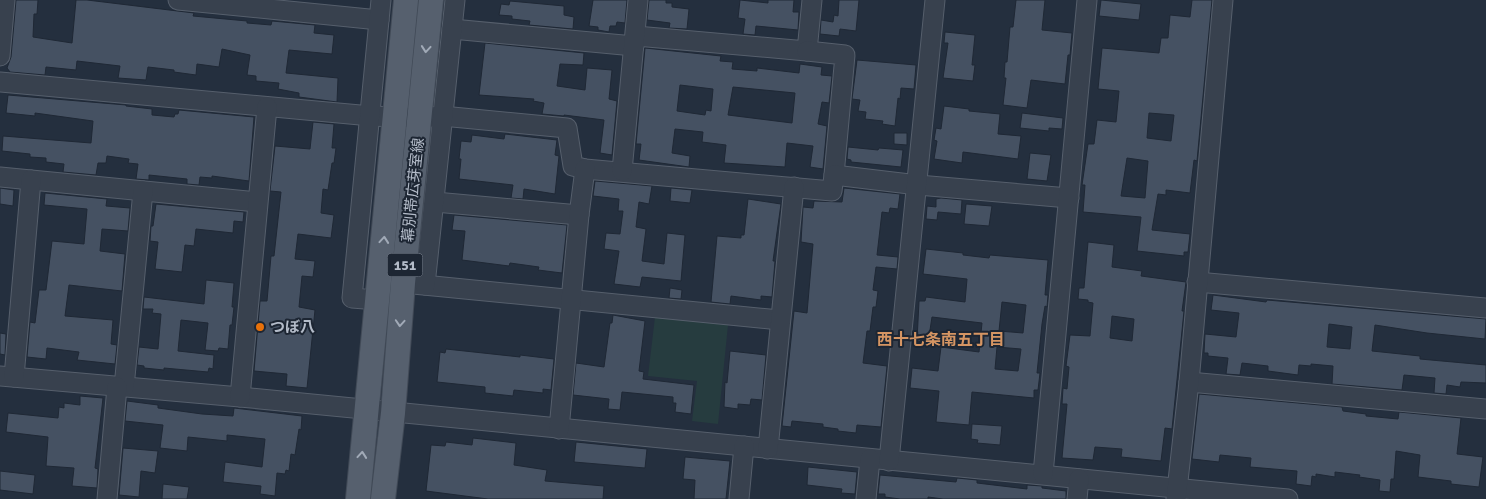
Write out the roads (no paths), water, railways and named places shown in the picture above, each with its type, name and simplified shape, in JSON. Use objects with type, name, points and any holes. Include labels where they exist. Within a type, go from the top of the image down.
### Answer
[{"type":"main road","name":"幕別帯広芽室線","points":[[358,499],[406,0]]},
{"type":"main road","name":"幕別帯広芽室線","points":[[384,499],[393,413],[414,284],[431,117],[431,0]]},
{"type":"street","points":[[0,56],[5,0]]},
{"type":"street","points":[[178,0],[216,2],[379,20]]},
{"type":"street","points":[[378,300],[352,298],[381,0]]},
{"type":"street","points":[[455,0],[452,29],[431,117],[435,202],[414,284],[780,320]]},
{"type":"street","points":[[622,171],[638,0]]},
{"type":"street","points":[[806,51],[812,0]]},
{"type":"street","points":[[889,461],[936,0]]},
{"type":"street","points":[[1042,474],[1087,0]]},
{"type":"street","points":[[1177,493],[1189,382],[1223,0]]},
{"type":"street","points":[[0,82],[395,118],[431,117],[567,128],[573,166],[832,191],[845,55],[452,29]]},
{"type":"street","points":[[240,397],[266,107]]},
{"type":"street","points":[[559,429],[585,168]]},
{"type":"street","points":[[834,175],[918,185],[1069,198]]},
{"type":"street","points":[[0,177],[257,202]]},
{"type":"street","points":[[31,180],[7,377],[240,397],[366,411],[1042,474],[1177,493],[1288,499]]},
{"type":"street","points":[[768,449],[794,187]]},
{"type":"street","points":[[108,499],[143,191]]},
{"type":"street","points":[[435,202],[579,215]]},
{"type":"street","points":[[1197,282],[1486,308]]},
{"type":"street","points":[[1189,382],[1486,409]]},
{"type":"street","points":[[739,499],[744,446]]},
{"type":"street","points":[[866,499],[870,459]]},
{"type":"street","points":[[1077,499],[1079,479]]},
{"type":"place","name":"つぼ八","points":[[260,327]]},
{"type":"district","name":"西十七条南五丁目","points":[[941,339]]}]
